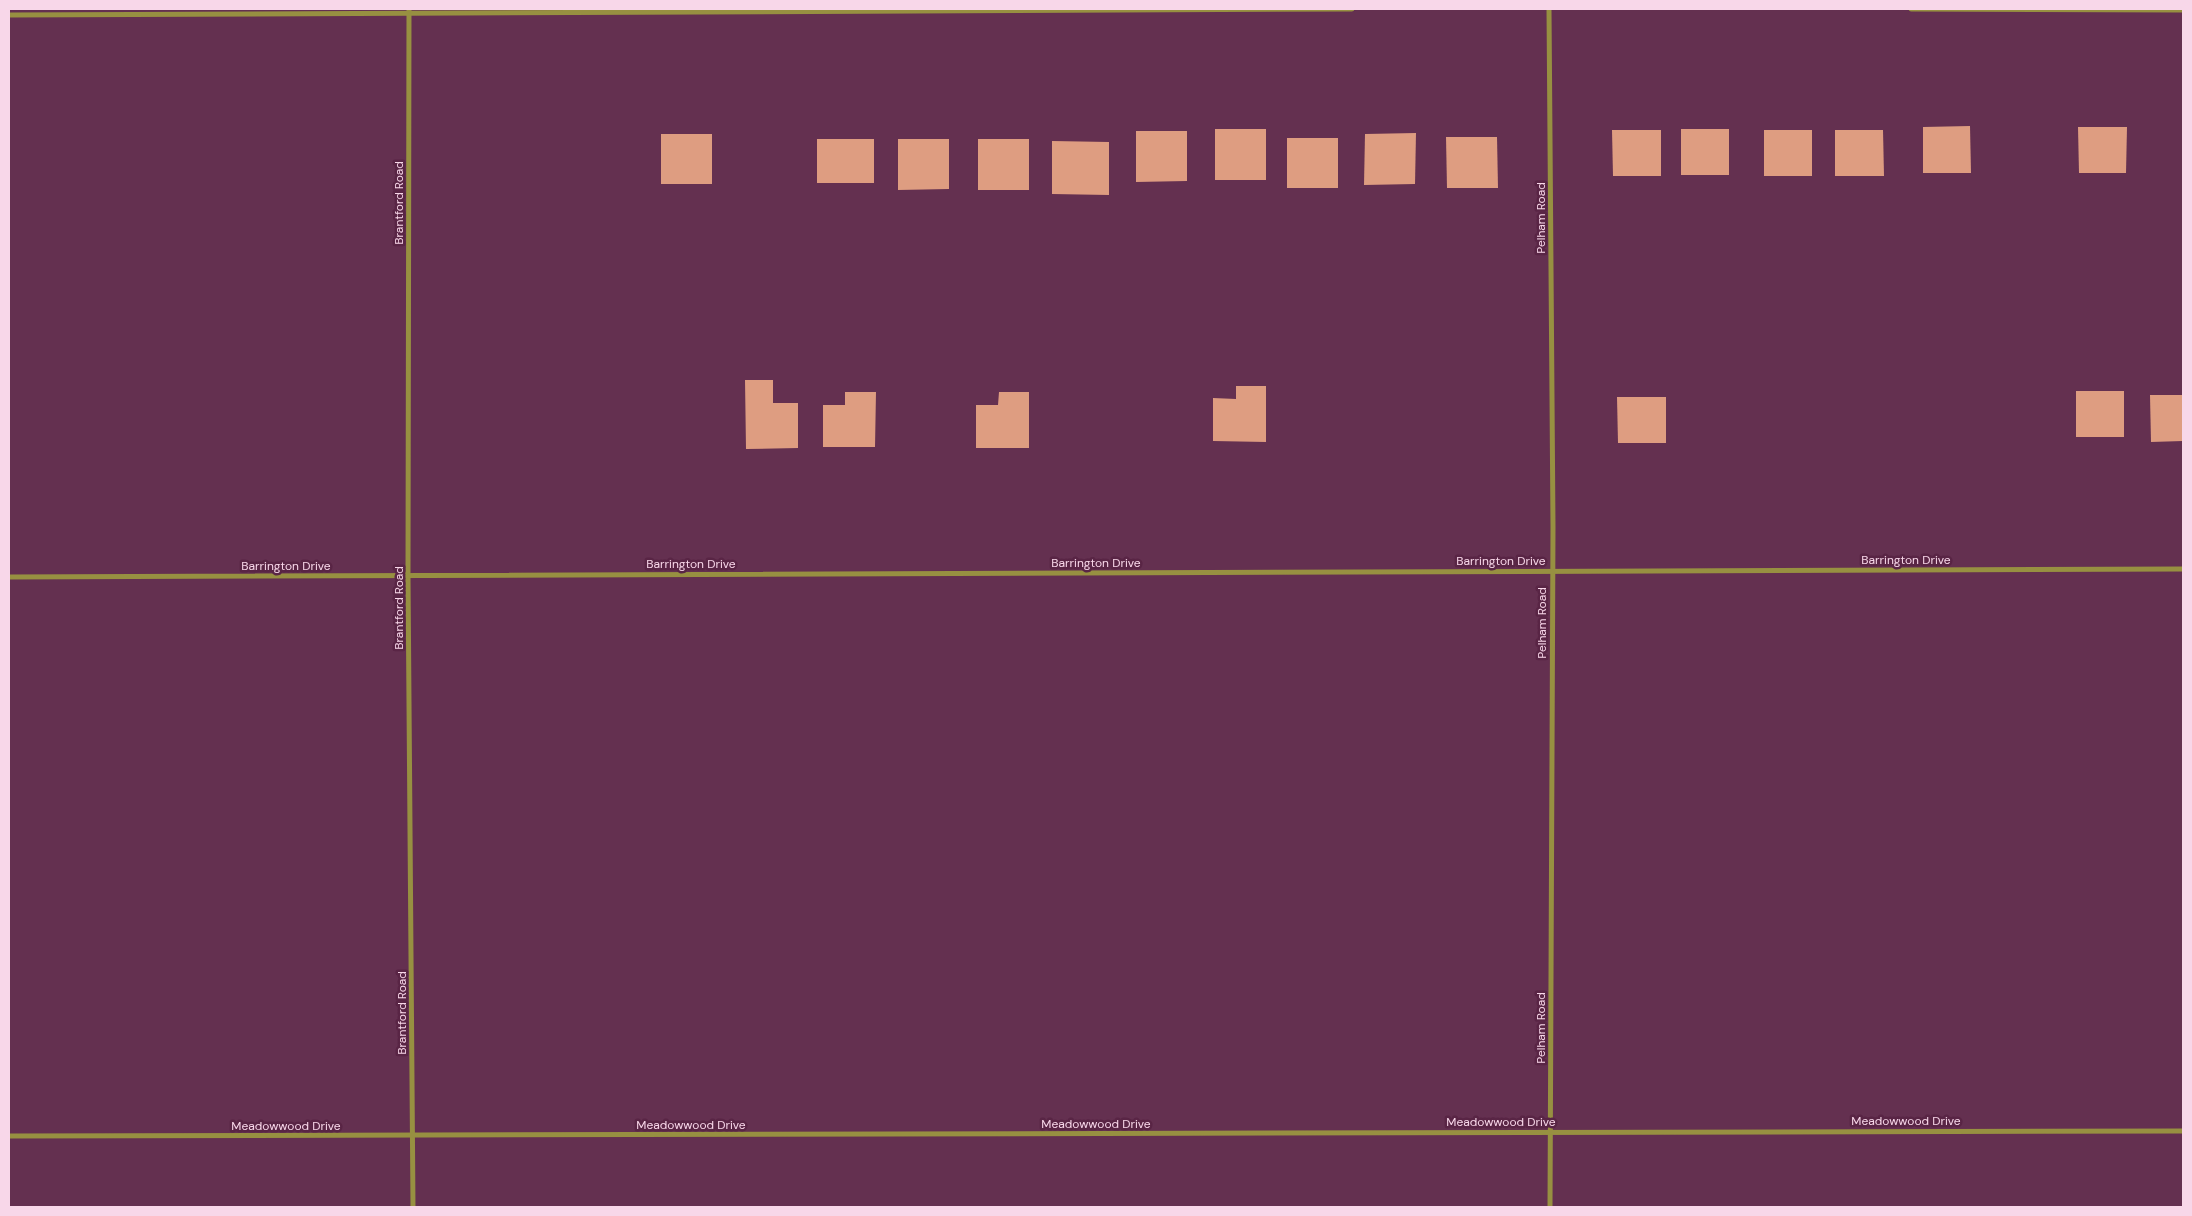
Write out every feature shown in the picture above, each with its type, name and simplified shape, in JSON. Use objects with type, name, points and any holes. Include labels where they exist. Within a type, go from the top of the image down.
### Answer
[{"type":"street","points":[[9,15],[409,11],[1352,9]]},
{"type":"street","name":"Pelham Road","points":[[1549,9],[1552,571],[1550,1207]]},
{"type":"street","points":[[1911,9],[2183,10]]},
{"type":"street","name":"Brantford Road","points":[[409,11],[408,576],[412,1207]]},
{"type":"street","name":"Barrington Drive","points":[[9,577],[2183,569]]},
{"type":"street","name":"Meadowwood Drive","points":[[9,1136],[2183,1131]]},
{"type":"building","points":[[1970,126],[1971,173],[1923,173],[1923,127]]},
{"type":"building","points":[[2078,127],[2127,127],[2126,173],[2079,173]]},
{"type":"building","points":[[1215,129],[1266,129],[1266,180],[1215,180]]},
{"type":"building","points":[[1681,129],[1729,129],[1729,175],[1681,175]]},
{"type":"building","points":[[1612,130],[1661,130],[1661,176],[1613,176]]},
{"type":"building","points":[[1764,130],[1812,130],[1812,176],[1764,176]]},
{"type":"building","points":[[1835,130],[1883,130],[1884,176],[1835,176]]},
{"type":"building","points":[[1136,131],[1187,131],[1187,181],[1136,182]]},
{"type":"building","points":[[1416,133],[1415,184],[1364,185],[1365,134]]},
{"type":"building","points":[[661,134],[712,134],[712,184],[661,184]]},
{"type":"building","points":[[1446,137],[1497,137],[1498,188],[1447,188]]},
{"type":"building","points":[[1287,138],[1338,138],[1338,188],[1287,188]]},
{"type":"building","points":[[817,139],[874,139],[874,183],[817,183]]},
{"type":"building","points":[[898,139],[949,139],[949,189],[898,190]]},
{"type":"building","points":[[978,139],[1029,139],[1029,190],[978,190]]},
{"type":"building","points":[[1052,141],[1109,142],[1109,195],[1052,194]]},
{"type":"building","points":[[745,380],[773,380],[773,403],[798,403],[798,448],[746,449]]},
{"type":"building","points":[[1236,386],[1266,386],[1266,442],[1213,441],[1213,398],[1236,399]]},
{"type":"building","points":[[2076,391],[2124,391],[2124,437],[2076,437]]},
{"type":"building","points":[[845,392],[876,392],[875,447],[823,447],[823,405],[845,405]]},
{"type":"building","points":[[999,392],[1029,392],[1029,448],[976,448],[976,405],[998,405]]},
{"type":"building","points":[[2150,395],[2183,395],[2183,441],[2151,442]]},
{"type":"building","points":[[1617,397],[1666,397],[1666,443],[1618,443]]}]
